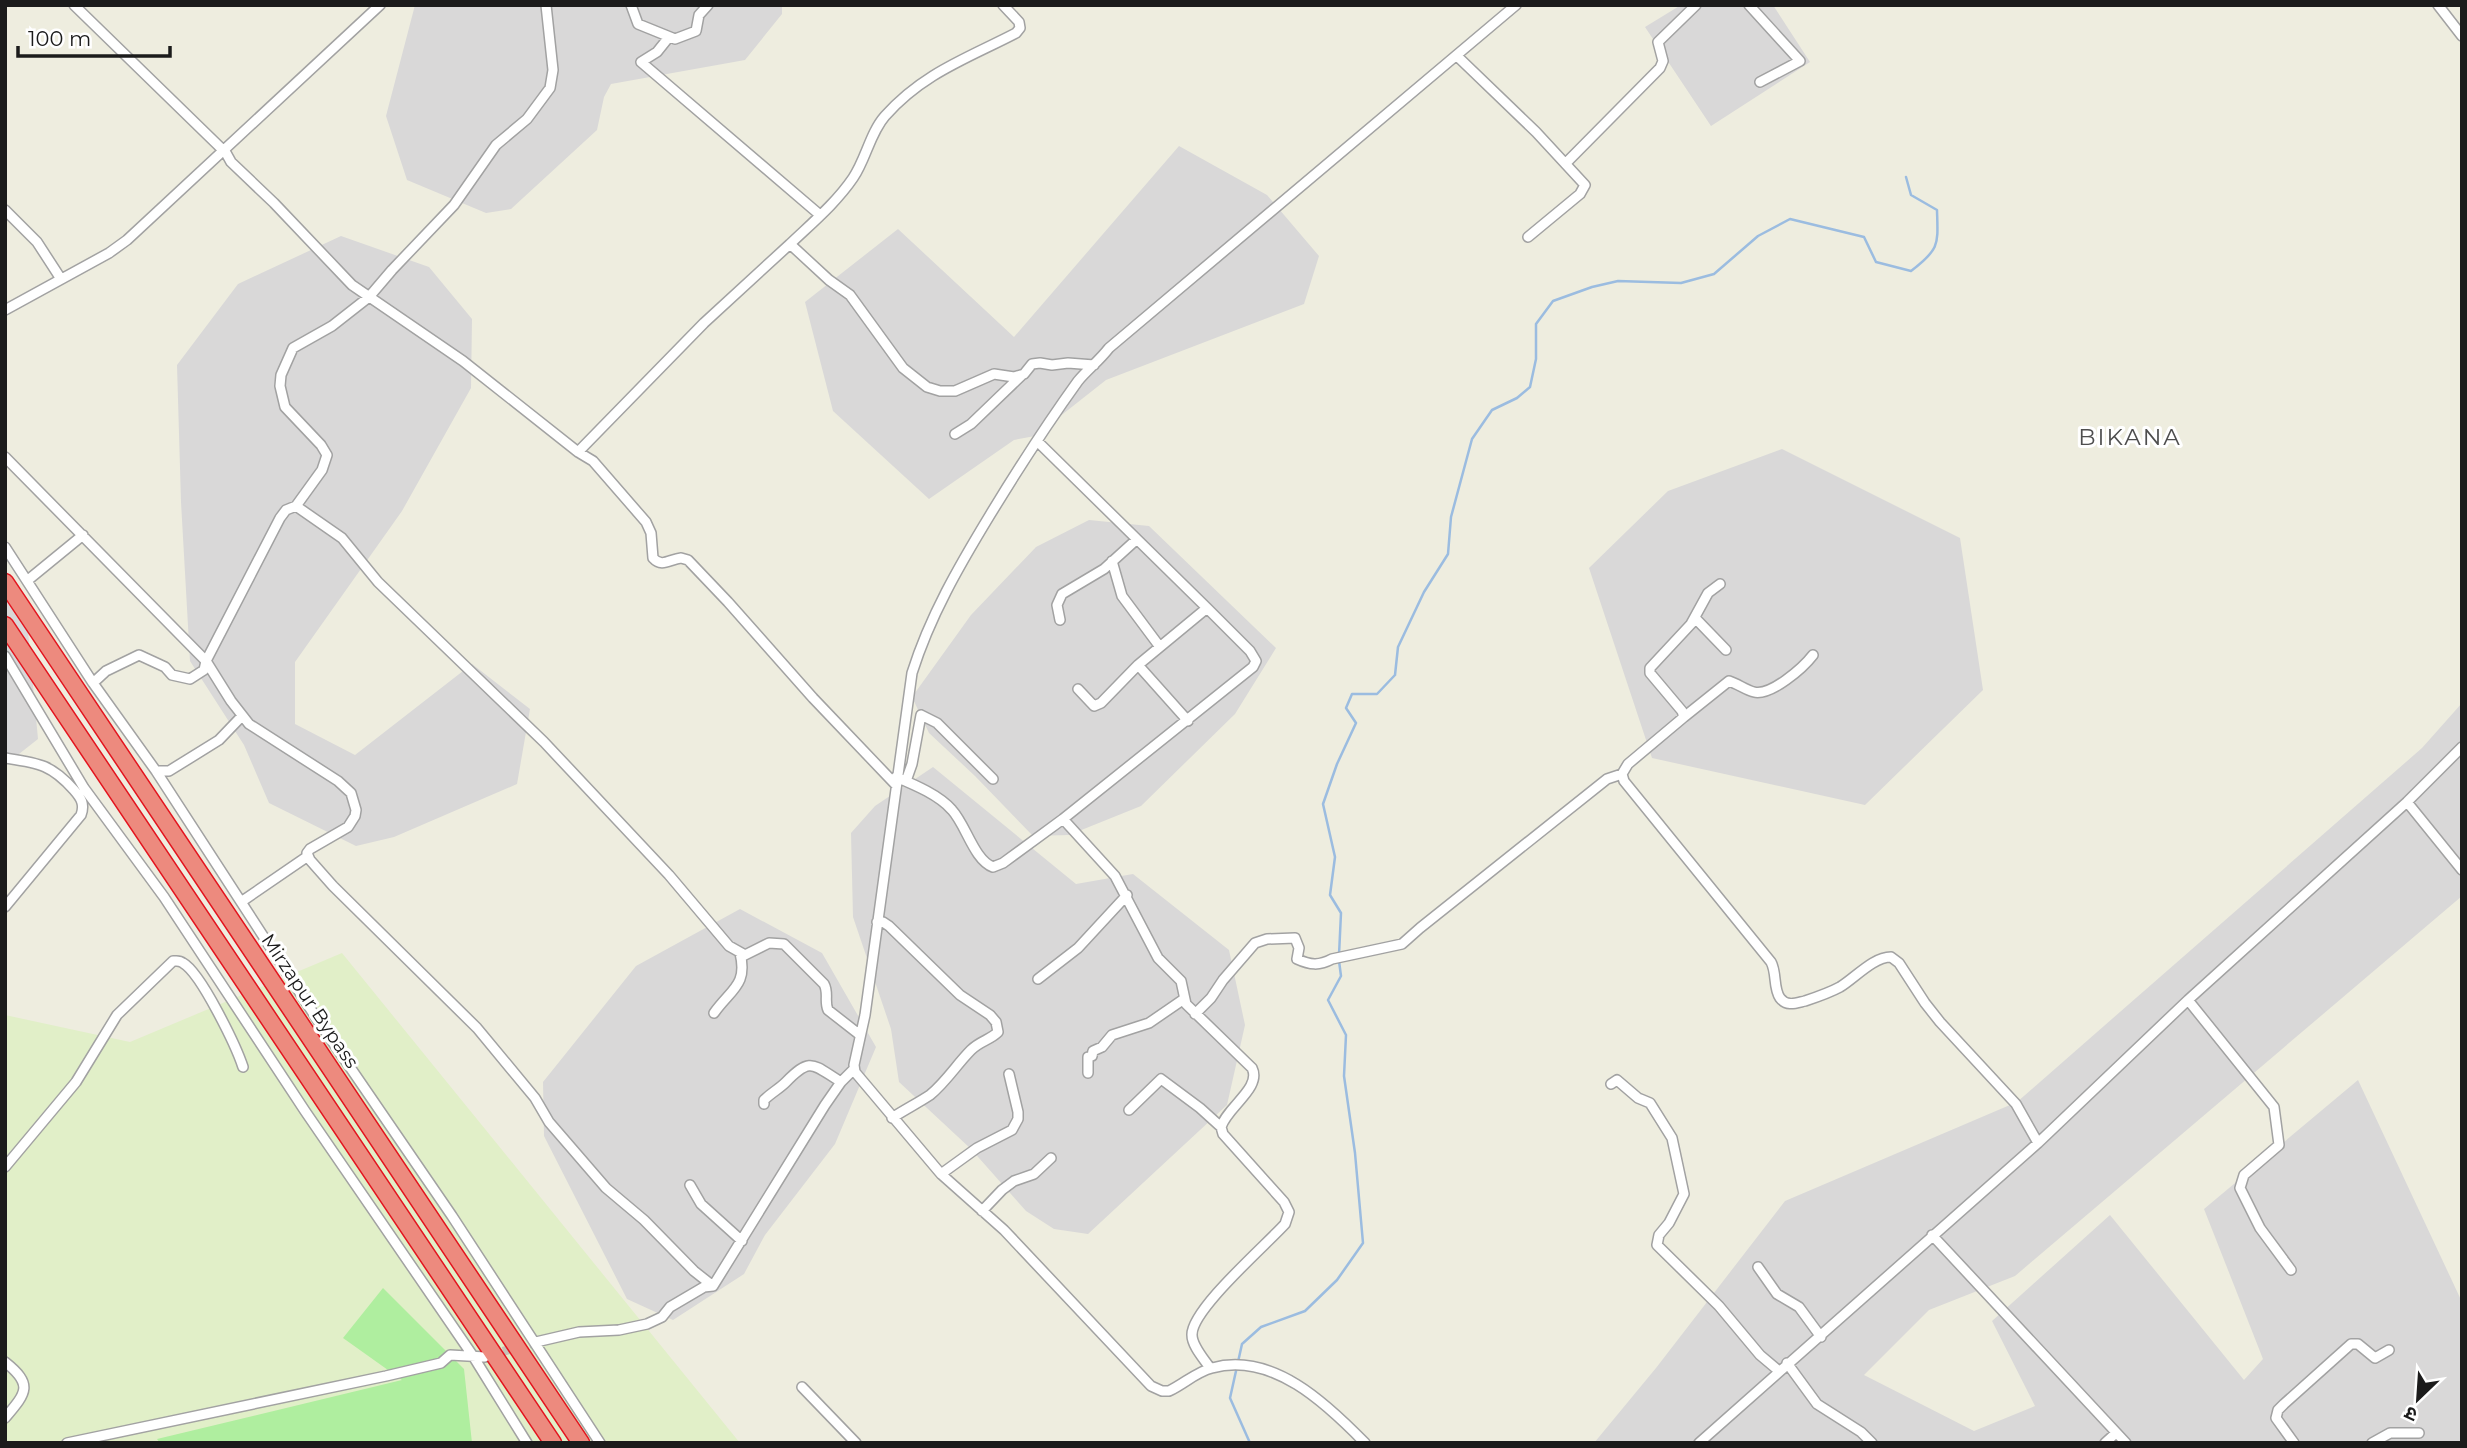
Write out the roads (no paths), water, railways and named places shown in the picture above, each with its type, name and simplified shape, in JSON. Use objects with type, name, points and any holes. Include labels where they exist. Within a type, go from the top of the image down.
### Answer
[{"type":"highway","name":"Mirzapur Bypass","points":[[5,582],[581,1443]]},
{"type":"highway","points":[[5,625],[553,1443]]},
{"type":"street","points":[[74,5],[225,152],[231,162],[343,276],[369,297],[463,361],[593,461],[646,522],[651,533],[653,558],[656,562],[665,564],[681,558],[688,561],[729,602],[813,698],[900,781],[939,800],[954,811],[984,862],[993,867],[1003,863],[1063,819],[1188,721],[1252,667],[1256,660],[1207,608],[1037,442]]},
{"type":"street","points":[[5,310],[109,253],[127,240],[225,152],[380,5]]},
{"type":"street","points":[[93,683],[106,671],[139,655],[165,667],[172,675],[190,679],[204,670],[231,609],[248,582],[267,539],[286,510],[296,506],[322,470],[327,455],[285,407],[280,386],[281,375],[293,348],[332,326],[369,297],[454,205],[496,145],[527,119],[550,88],[553,70],[546,5]]},
{"type":"street","points":[[631,5],[638,24],[676,39],[696,31],[699,15],[708,5]]},
{"type":"street","points":[[578,452],[704,323],[820,215],[853,179],[879,123],[897,104],[913,89],[950,64],[1016,33],[1020,28],[1019,22],[1003,5]]},
{"type":"street","points":[[713,1286],[802,1141],[841,1082],[854,1069],[900,781],[912,673],[928,628],[953,578],[1037,442],[1078,381],[1089,368],[1096,366],[1109,348],[1128,330],[1516,5]]},
{"type":"street","points":[[1566,163],[1660,68],[1662,61],[1658,42],[1696,5]]},
{"type":"street","points":[[1749,5],[1800,61],[1759,82]]},
{"type":"street","points":[[2438,5],[2462,36]]},
{"type":"street","points":[[669,37],[657,52],[641,62],[820,215]]},
{"type":"street","points":[[1457,56],[1585,185],[1584,189],[1528,237]]},
{"type":"street","points":[[5,210],[37,242],[61,279]]},
{"type":"street","points":[[790,244],[829,280],[850,295],[903,368],[927,387],[940,391],[955,391],[994,374],[1014,377],[1024,374]]},
{"type":"street","points":[[955,434],[971,424],[1032,365],[1040,363],[1096,366]]},
{"type":"street","points":[[5,457],[206,661],[249,724],[338,781],[351,793],[356,810],[348,827],[310,849],[308,856],[241,902]]},
{"type":"street","points":[[296,506],[342,538],[378,582],[544,743],[669,875],[729,946],[740,953],[751,953],[774,942],[784,944],[824,984],[828,1010],[860,1035]]},
{"type":"street","points":[[28,580],[83,535]]},
{"type":"street","points":[[1060,620],[1057,605],[1062,594],[1087,581],[1136,540]]},
{"type":"street","points":[[5,547],[93,683],[156,771],[452,1216],[600,1443]]},
{"type":"street","points":[[1112,561],[1122,596],[1160,647]]},
{"type":"street","points":[[1684,717],[1649,670],[1694,620],[1701,602],[1720,584]]},
{"type":"street","points":[[1079,689],[1094,706],[1101,703],[1138,665],[1207,608]]},
{"type":"street","points":[[1694,620],[1726,650]]},
{"type":"street","points":[[1195,1014],[1255,943],[1295,938],[1299,948],[1297,959],[1309,964],[1323,964],[1346,956],[1402,944],[1607,779],[1622,775],[1628,764],[1730,681],[1751,692],[1760,693],[1772,689],[1813,655]]},
{"type":"street","points":[[5,656],[84,788],[164,897],[305,1111],[473,1356],[527,1443]]},
{"type":"street","points":[[1138,665],[1188,721]]},
{"type":"street","points":[[900,781],[912,764],[921,715],[937,723],[993,779]]},
{"type":"street","points":[[156,771],[169,771],[219,740],[242,716]]},
{"type":"street","points":[[1699,1443],[1787,1363],[1822,1337],[1932,1235],[2038,1143],[2188,1000],[2407,802],[2462,747]]},
{"type":"street","points":[[5,758],[40,764],[54,770],[80,798],[83,808],[81,815],[5,907]]},
{"type":"street","points":[[1622,775],[1624,781],[1771,962],[1776,971],[1779,996],[1785,1003],[1794,1004],[1823,995],[1882,958],[1891,957],[1899,963],[1940,1022],[2016,1104],[2038,1143]]},
{"type":"street","points":[[2407,802],[2462,870]]},
{"type":"street","points":[[1063,819],[1115,876],[1158,958],[1181,981],[1184,999],[1195,1014],[1255,1073],[1253,1084],[1226,1114],[1220,1127]]},
{"type":"street","points":[[308,856],[333,886],[482,1034],[535,1098],[549,1122],[606,1188],[713,1286]]},
{"type":"street","points":[[1038,979],[1079,948],[1127,895]]},
{"type":"street","points":[[877,922],[889,926],[960,995],[990,1015],[996,1022],[998,1032],[992,1038],[982,1040],[970,1051],[930,1095],[892,1118]]},
{"type":"street","points":[[182,962],[199,951]]},
{"type":"street","points":[[714,1013],[742,979],[740,953]]},
{"type":"street","points":[[5,1167],[75,1082],[117,1015],[173,961],[187,965],[228,1031],[243,1067]]},
{"type":"street","points":[[1088,1073],[1088,1057],[1112,1035],[1149,1023],[1184,999]]},
{"type":"street","points":[[2188,1000],[2276,1111],[2279,1145],[2244,1175],[2240,1188],[2260,1228],[2291,1270]]},
{"type":"street","points":[[764,1104],[769,1095],[805,1065],[816,1066],[841,1082]]},
{"type":"street","points":[[854,1069],[941,1174],[1013,1240],[1151,1386],[1169,1391],[1210,1368],[1230,1364],[1245,1365],[1277,1375],[1330,1409],[1366,1443]]},
{"type":"street","points":[[941,1174],[977,1149],[1012,1130],[1018,1119],[1018,1112],[1009,1074]]},
{"type":"street","points":[[1129,1110],[1161,1079],[1200,1108],[1220,1127],[1223,1134],[1284,1202],[1289,1212],[1285,1224],[1208,1303],[1196,1320],[1192,1335],[1194,1342],[1210,1368]]},
{"type":"street","points":[[1611,1084],[1617,1080],[1638,1097],[1650,1102],[1672,1138],[1684,1194],[1669,1223],[1659,1235],[1657,1245],[1719,1306],[1760,1355],[1779,1371]]},
{"type":"street","points":[[982,1211],[1002,1190],[1014,1181],[1034,1174],[1051,1158]]},
{"type":"street","points":[[690,1185],[701,1204],[742,1241]]},
{"type":"street","points":[[1932,1235],[2126,1443]]},
{"type":"street","points":[[1758,1268],[1777,1294],[1799,1307],[1822,1337]]},
{"type":"street","points":[[536,1342],[579,1332],[619,1330],[648,1324],[704,1287],[713,1286]]},
{"type":"street","points":[[2294,1443],[2276,1418],[2278,1410],[2284,1404],[2351,1343],[2358,1344],[2373,1358],[2389,1350]]},
{"type":"street","points":[[67,1443],[386,1376],[441,1363],[450,1355],[485,1357]]},
{"type":"street","points":[[5,1362],[20,1374],[24,1387],[19,1400],[5,1418]]},
{"type":"street","points":[[1787,1363],[1817,1404],[1861,1432],[1872,1443]]},
{"type":"street","points":[[803,1387],[856,1443]]},
{"type":"street","points":[[2105,1443],[2116,1433]]},
{"type":"street","points":[[2372,1443],[2390,1433],[2419,1433]]},
{"type":"waterway","points":[[1339,955],[1341,913],[1330,895],[1335,857],[1323,804],[1337,764],[1356,723],[1346,708],[1352,694],[1377,694],[1395,675],[1398,647],[1424,592],[1448,554],[1451,517],[1472,439],[1492,410],[1517,398],[1530,387],[1536,359],[1536,324],[1553,301],[1592,287],[1618,281],[1681,283],[1714,274],[1758,236],[1790,219],[1864,237],[1876,262],[1911,271],[1927,257],[1935,245],[1937,210],[1911,195],[1906,177]]},
{"type":"waterway","points":[[1250,1443],[1230,1398],[1242,1344],[1261,1327],[1305,1311],[1337,1280],[1363,1243],[1355,1153],[1344,1076],[1346,1035],[1328,1000],[1341,976],[1339,961]]},
{"type":"tunnel","points":[[490,1355],[536,1342]]},
{"type":"district","name":"BIKANA","points":[[2130,437]]}]
